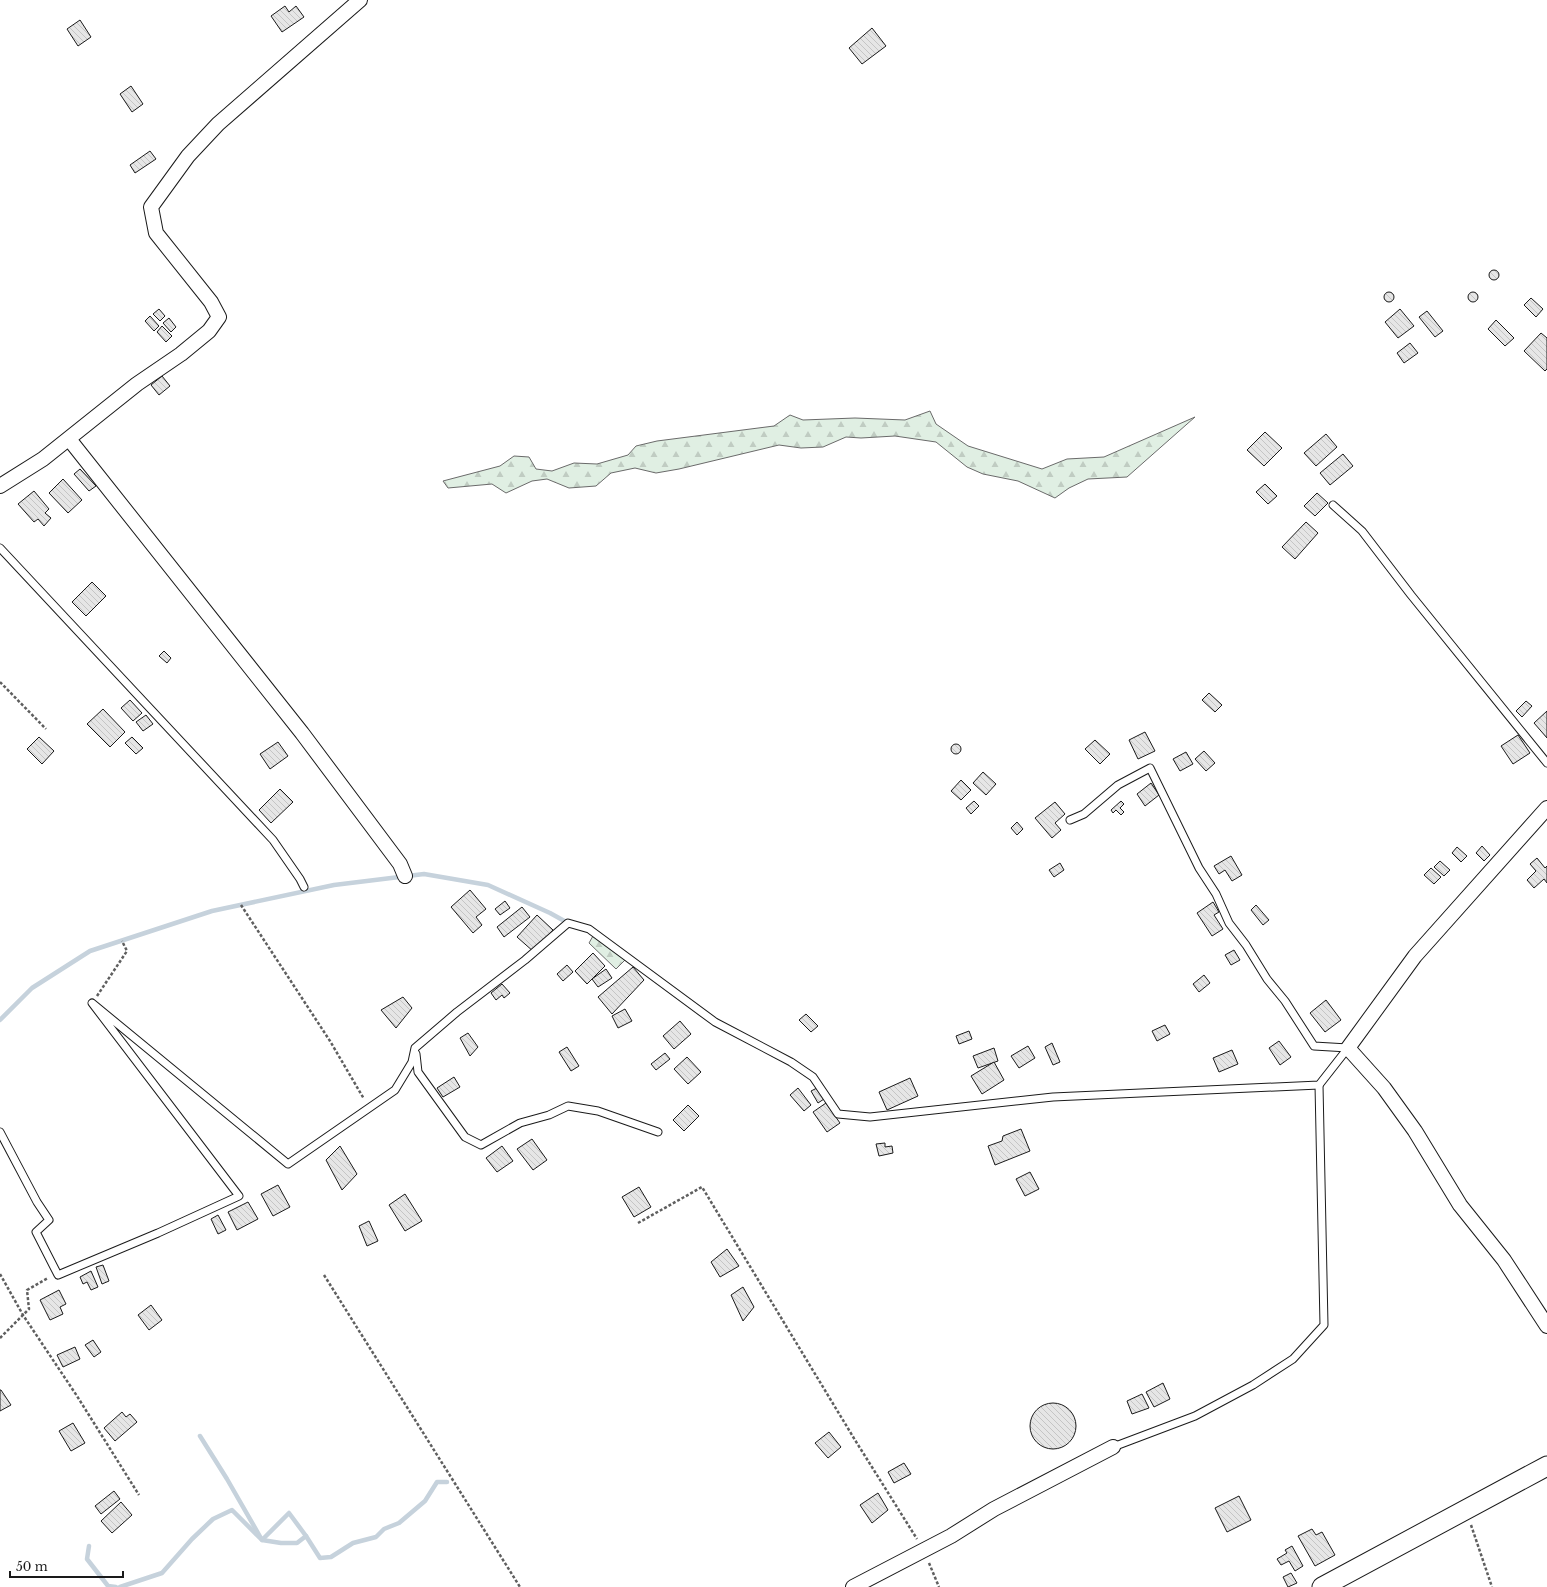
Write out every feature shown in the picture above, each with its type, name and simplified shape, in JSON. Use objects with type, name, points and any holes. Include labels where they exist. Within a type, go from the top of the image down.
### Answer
[{"type":"street","points":[[0,486],[43,459],[137,384],[181,354],[209,331],[219,316],[211,302],[156,233],[151,207],[188,156],[218,124],[360,0]]},
{"type":"street","points":[[69,439],[302,732],[400,864],[406,876]]},
{"type":"street","points":[[1547,808],[1415,956],[1348,1048],[1384,1088],[1415,1131],[1460,1205],[1504,1260],[1547,1326]]},
{"type":"street","points":[[853,1587],[951,1536],[994,1509],[1113,1447]]},
{"type":"street","points":[[1322,1587],[1547,1466]]},
{"type":"lane","points":[[1333,505],[1362,531],[1411,595],[1547,763]]},
{"type":"lane","points":[[0,548],[273,840],[304,887]]},
{"type":"lane","points":[[1070,820],[1084,814],[1118,785],[1150,768],[1199,868],[1216,894],[1230,923],[1246,945],[1267,979],[1286,1001],[1314,1046],[1348,1048]]},
{"type":"lane","points":[[92,1003],[288,1164],[395,1090],[412,1062],[415,1048],[457,1012],[526,960],[568,923],[589,929],[715,1022],[791,1062],[813,1077],[838,1114],[870,1117],[1054,1097],[1319,1085]]},
{"type":"lane","points":[[0,1132],[37,1202],[49,1220],[36,1232],[58,1275],[158,1233],[239,1196],[92,1003]]},
{"type":"lane","points":[[415,1048],[418,1072],[465,1137],[481,1145],[520,1123],[549,1115],[568,1106],[598,1111],[658,1132]]},
{"type":"lane","points":[[1113,1447],[1195,1416],[1253,1386],[1293,1359],[1324,1325],[1319,1085],[1348,1048]]},
{"type":"path","points":[[0,682],[46,729]]},
{"type":"path","points":[[241,905],[330,1042],[369,1108]]},
{"type":"path","points":[[92,1003],[127,951],[122,941]]},
{"type":"path","points":[[638,1224],[702,1187],[855,1440],[924,1550],[938,1587]]},
{"type":"path","points":[[0,1274],[22,1315],[77,1396],[139,1495]]},
{"type":"path","points":[[0,1338],[29,1309],[27,1290],[42,1280],[58,1275]]},
{"type":"path","points":[[324,1275],[520,1587]]},
{"type":"path","points":[[1466,1510],[1492,1587]]},
{"type":"green space","points":[[930,411],[936,424],[968,446],[1042,469],[1067,459],[1104,457],[1195,417],[1127,477],[1088,479],[1069,488],[1055,498],[1018,481],[983,474],[967,467],[936,442],[895,436],[861,438],[846,437],[823,447],[801,448],[779,445],[679,469],[656,473],[635,468],[611,473],[596,486],[569,488],[547,479],[532,481],[506,493],[492,484],[448,488],[443,481],[500,466],[514,456],[529,457],[536,469],[552,471],[574,463],[597,464],[628,455],[636,446],[657,441],[774,426],[790,415],[803,420],[855,418],[905,420]]},
{"type":"green space","points":[[593,936],[626,959],[616,969],[589,943]]},
{"type":"building","points":[[285,6],[289,12],[296,6],[304,17],[282,32],[271,16]]},
{"type":"building","points":[[80,20],[91,37],[78,46],[67,29]]},
{"type":"building","points":[[872,28],[886,46],[862,64],[849,48]]},
{"type":"building","points":[[131,86],[143,104],[132,112],[120,94]]},
{"type":"building","points":[[150,151],[156,159],[135,173],[130,165]]},
{"type":"building","points":[[1492,270],[1496,270],[1499,275],[1496,280],[1492,280],[1489,277],[1489,273]]},
{"type":"building","points":[[1387,292],[1391,292],[1394,297],[1391,302],[1387,302],[1384,299],[1384,295]]},
{"type":"building","points":[[1471,292],[1475,292],[1478,297],[1475,302],[1471,302],[1468,299],[1468,295]]},
{"type":"building","points":[[1531,298],[1543,309],[1536,317],[1524,305]]},
{"type":"building","points":[[159,309],[165,316],[160,321],[153,314]]},
{"type":"building","points":[[1400,309],[1414,326],[1398,338],[1385,322]]},
{"type":"building","points":[[1427,311],[1443,331],[1435,337],[1419,317]]},
{"type":"building","points":[[150,316],[159,326],[154,331],[145,321]]},
{"type":"building","points":[[169,318],[176,327],[171,332],[163,323]]},
{"type":"building","points":[[1496,320],[1514,338],[1505,346],[1488,329]]},
{"type":"building","points":[[162,326],[172,336],[166,342],[157,332]]},
{"type":"building","points":[[1541,333],[1547,338],[1547,369],[1545,371],[1524,351]]},
{"type":"building","points":[[1410,343],[1418,353],[1404,363],[1397,353]]},
{"type":"building","points":[[162,376],[170,386],[159,395],[151,385]]},
{"type":"building","points":[[1265,432],[1282,448],[1264,466],[1247,450]]},
{"type":"building","points":[[1326,434],[1337,447],[1316,466],[1304,453]]},
{"type":"building","points":[[1343,454],[1353,466],[1330,485],[1320,473]]},
{"type":"building","points":[[80,469],[96,486],[89,491],[74,474]]},
{"type":"building","points":[[63,479],[82,500],[68,513],[49,493]]},
{"type":"building","points":[[1265,484],[1277,496],[1268,504],[1256,492]]},
{"type":"building","points":[[34,491],[49,509],[45,513],[51,518],[44,526],[38,519],[34,522],[18,504]]},
{"type":"building","points":[[1317,493],[1328,503],[1315,516],[1304,506]]},
{"type":"building","points":[[1306,522],[1318,533],[1295,559],[1282,547]]},
{"type":"building","points":[[92,582],[106,596],[86,616],[72,602]]},
{"type":"building","points":[[164,651],[171,658],[167,663],[159,656]]},
{"type":"building","points":[[1209,693],[1222,705],[1215,712],[1202,700]]},
{"type":"building","points":[[130,700],[142,713],[133,721],[121,708]]},
{"type":"building","points":[[1526,701],[1532,706],[1522,717],[1516,711]]},
{"type":"building","points":[[103,709],[125,732],[110,747],[87,724]]},
{"type":"building","points":[[1547,711],[1547,738],[1534,723]]},
{"type":"building","points":[[146,715],[153,724],[143,731],[136,722]]},
{"type":"building","points":[[1145,732],[1155,751],[1138,759],[1129,740]]},
{"type":"building","points":[[1518,735],[1530,753],[1513,764],[1501,746]]},
{"type":"building","points":[[39,737],[54,751],[42,764],[27,749]]},
{"type":"building","points":[[132,737],[143,748],[136,754],[125,743]]},
{"type":"building","points":[[1095,740],[1110,754],[1100,764],[1085,749]]},
{"type":"building","points":[[278,742],[288,756],[270,769],[260,754]]},
{"type":"building","points":[[956,744],[961,749],[956,754],[951,749]]},
{"type":"building","points":[[1204,751],[1215,763],[1206,771],[1195,759]]},
{"type":"building","points":[[1186,752],[1193,764],[1180,771],[1173,759]]},
{"type":"building","points":[[983,772],[996,784],[986,795],[973,783]]},
{"type":"building","points":[[961,780],[971,790],[961,800],[951,791]]},
{"type":"building","points":[[1151,783],[1159,795],[1145,806],[1137,794]]},
{"type":"building","points":[[280,789],[293,802],[271,823],[259,810]]},
{"type":"building","points":[[974,801],[979,806],[971,814],[966,808]]},
{"type":"building","points":[[1121,801],[1124,804],[1120,808],[1124,812],[1121,815],[1116,810],[1113,813],[1111,810]]},
{"type":"building","points":[[1055,802],[1065,814],[1055,823],[1061,830],[1052,838],[1035,818]]},
{"type":"building","points":[[1017,822],[1023,829],[1017,835],[1011,828]]},
{"type":"building","points":[[1482,846],[1490,855],[1484,861],[1476,853]]},
{"type":"building","points":[[1457,847],[1467,856],[1461,862],[1452,853]]},
{"type":"building","points":[[1231,856],[1242,875],[1232,881],[1225,870],[1219,874],[1214,866]]},
{"type":"building","points":[[1537,858],[1545,868],[1547,866],[1547,883],[1544,879],[1534,888],[1527,880],[1536,871],[1530,864]]},
{"type":"building","points":[[1440,861],[1450,870],[1444,876],[1434,867]]},
{"type":"building","points":[[1060,863],[1064,870],[1054,877],[1049,870]]},
{"type":"building","points":[[1431,868],[1441,877],[1434,884],[1424,875]]},
{"type":"building","points":[[470,890],[486,909],[476,917],[482,925],[473,933],[451,907]]},
{"type":"building","points":[[505,901],[510,908],[500,915],[495,909]]},
{"type":"building","points":[[1213,902],[1219,912],[1214,915],[1223,929],[1212,936],[1197,913]]},
{"type":"building","points":[[1256,905],[1269,920],[1263,925],[1251,910]]},
{"type":"building","points":[[522,907],[530,917],[504,937],[497,927]]},
{"type":"building","points":[[537,915],[553,930],[534,952],[517,937]]},
{"type":"building","points":[[1234,950],[1240,960],[1231,965],[1225,955]]},
{"type":"building","points":[[593,953],[605,966],[587,984],[575,971]]},
{"type":"building","points":[[567,965],[573,972],[563,981],[557,974]]},
{"type":"building","points":[[633,967],[644,980],[612,1014],[598,997]]},
{"type":"building","points":[[606,969],[612,978],[598,987],[592,979]]},
{"type":"building","points":[[1204,975],[1210,983],[1199,992],[1193,984]]},
{"type":"building","points":[[502,984],[510,993],[504,998],[502,995],[496,1000],[491,993]]},
{"type":"building","points":[[403,997],[412,1008],[396,1028],[381,1010]]},
{"type":"building","points":[[1326,1000],[1341,1020],[1325,1032],[1310,1013]]},
{"type":"building","points":[[625,1009],[632,1021],[618,1028],[612,1016]]},
{"type":"building","points":[[806,1014],[818,1026],[811,1032],[799,1020]]},
{"type":"building","points":[[680,1021],[691,1034],[674,1049],[663,1036]]},
{"type":"building","points":[[1165,1025],[1170,1034],[1157,1041],[1152,1031]]},
{"type":"building","points":[[969,1031],[972,1039],[959,1044],[956,1036]]},
{"type":"building","points":[[468,1033],[478,1047],[470,1056],[460,1038]]},
{"type":"building","points":[[1279,1041],[1291,1057],[1280,1065],[1269,1048]]},
{"type":"building","points":[[1052,1043],[1060,1062],[1053,1065],[1045,1047]]},
{"type":"building","points":[[1028,1046],[1035,1058],[1019,1068],[1011,1056]]},
{"type":"building","points":[[567,1047],[579,1066],[571,1071],[559,1052]]},
{"type":"building","points":[[994,1048],[998,1061],[978,1068],[973,1056]]},
{"type":"building","points":[[1232,1050],[1238,1064],[1219,1072],[1213,1058]]},
{"type":"building","points":[[665,1053],[670,1059],[656,1070],[651,1064]]},
{"type":"building","points":[[687,1057],[701,1072],[688,1084],[674,1069]]},
{"type":"building","points":[[994,1062],[1004,1080],[982,1094],[971,1076]]},
{"type":"building","points":[[454,1077],[460,1087],[443,1097],[437,1088]]},
{"type":"building","points":[[910,1078],[918,1096],[887,1110],[879,1092]]},
{"type":"building","points":[[798,1088],[811,1105],[804,1111],[790,1095]]},
{"type":"building","points":[[817,1088],[824,1099],[818,1103],[811,1091]]},
{"type":"building","points":[[826,1103],[840,1123],[827,1132],[813,1112]]},
{"type":"building","points":[[688,1105],[699,1116],[684,1131],[673,1120]]},
{"type":"building","points":[[1021,1129],[1030,1151],[995,1165],[988,1146],[1002,1141],[1003,1136]]},
{"type":"building","points":[[532,1139],[547,1160],[533,1170],[517,1149]]},
{"type":"building","points":[[885,1143],[885,1147],[892,1146],[893,1153],[879,1156],[876,1144]]},
{"type":"building","points":[[340,1146],[357,1174],[342,1190],[326,1160]]},
{"type":"building","points":[[502,1146],[513,1161],[497,1172],[486,1158]]},
{"type":"building","points":[[1030,1172],[1039,1189],[1025,1196],[1016,1179]]},
{"type":"building","points":[[278,1185],[290,1207],[273,1216],[261,1194]]},
{"type":"building","points":[[639,1187],[651,1207],[634,1217],[622,1197]]},
{"type":"building","points":[[405,1194],[422,1221],[405,1231],[389,1205]]},
{"type":"building","points":[[248,1202],[258,1219],[237,1230],[228,1212]]},
{"type":"building","points":[[218,1215],[226,1230],[218,1234],[211,1219]]},
{"type":"building","points":[[369,1221],[378,1241],[367,1246],[359,1226]]},
{"type":"building","points":[[727,1249],[739,1266],[720,1277],[711,1262]]},
{"type":"building","points":[[103,1265],[109,1281],[102,1284],[96,1267]]},
{"type":"building","points":[[91,1271],[98,1287],[91,1290],[87,1282],[83,1284],[80,1277]]},
{"type":"building","points":[[743,1287],[754,1307],[743,1321],[731,1295]]},
{"type":"building","points":[[59,1290],[66,1304],[60,1307],[63,1314],[50,1320],[40,1300]]},
{"type":"building","points":[[151,1305],[162,1320],[149,1330],[138,1315]]},
{"type":"building","points":[[93,1340],[101,1352],[94,1357],[85,1345]]},
{"type":"building","points":[[75,1347],[80,1359],[63,1367],[57,1355]]},
{"type":"building","points":[[1163,1383],[1170,1399],[1154,1407],[1146,1392]]},
{"type":"building","points":[[0,1390],[11,1405],[0,1411]]},
{"type":"building","points":[[1142,1394],[1149,1408],[1132,1414],[1127,1401]]},
{"type":"building","points":[[1058,1403],[1070,1409],[1075,1417],[1075,1435],[1070,1443],[1062,1448],[1048,1449],[1036,1443],[1031,1435],[1030,1421],[1036,1409],[1044,1404]]},
{"type":"building","points":[[122,1412],[126,1417],[130,1414],[137,1422],[115,1441],[104,1428]]},
{"type":"building","points":[[73,1423],[85,1443],[71,1451],[59,1431]]},
{"type":"building","points":[[829,1432],[841,1447],[828,1458],[815,1443]]},
{"type":"building","points":[[904,1463],[911,1474],[894,1483],[888,1472]]},
{"type":"building","points":[[114,1491],[120,1499],[101,1514],[95,1506]]},
{"type":"building","points":[[878,1493],[888,1510],[872,1523],[860,1505]]},
{"type":"building","points":[[1239,1496],[1251,1520],[1227,1532],[1215,1508]]},
{"type":"building","points":[[121,1502],[132,1515],[112,1533],[101,1521]]},
{"type":"building","points":[[1312,1529],[1316,1535],[1322,1532],[1335,1555],[1315,1566],[1298,1536]]},
{"type":"building","points":[[1292,1546],[1303,1566],[1295,1571],[1289,1561],[1281,1565],[1277,1559],[1287,1553],[1285,1550]]},
{"type":"building","points":[[1291,1573],[1297,1583],[1288,1587],[1283,1577]]},
{"type":"waterway","points":[[0,1020],[32,988],[90,951],[212,911],[334,885],[424,874],[488,885],[550,913],[568,923]]},
{"type":"waterway","points":[[200,1436],[262,1540],[289,1513],[306,1536]]},
{"type":"waterway","points":[[120,1587],[162,1573],[192,1539],[213,1519],[232,1510],[262,1540],[281,1543],[297,1543],[306,1536],[320,1558],[331,1557],[353,1543],[376,1537],[384,1529],[399,1523],[425,1501],[437,1482],[447,1482]]},
{"type":"waterway","points":[[89,1546],[87,1559],[108,1586],[116,1587]]}]
